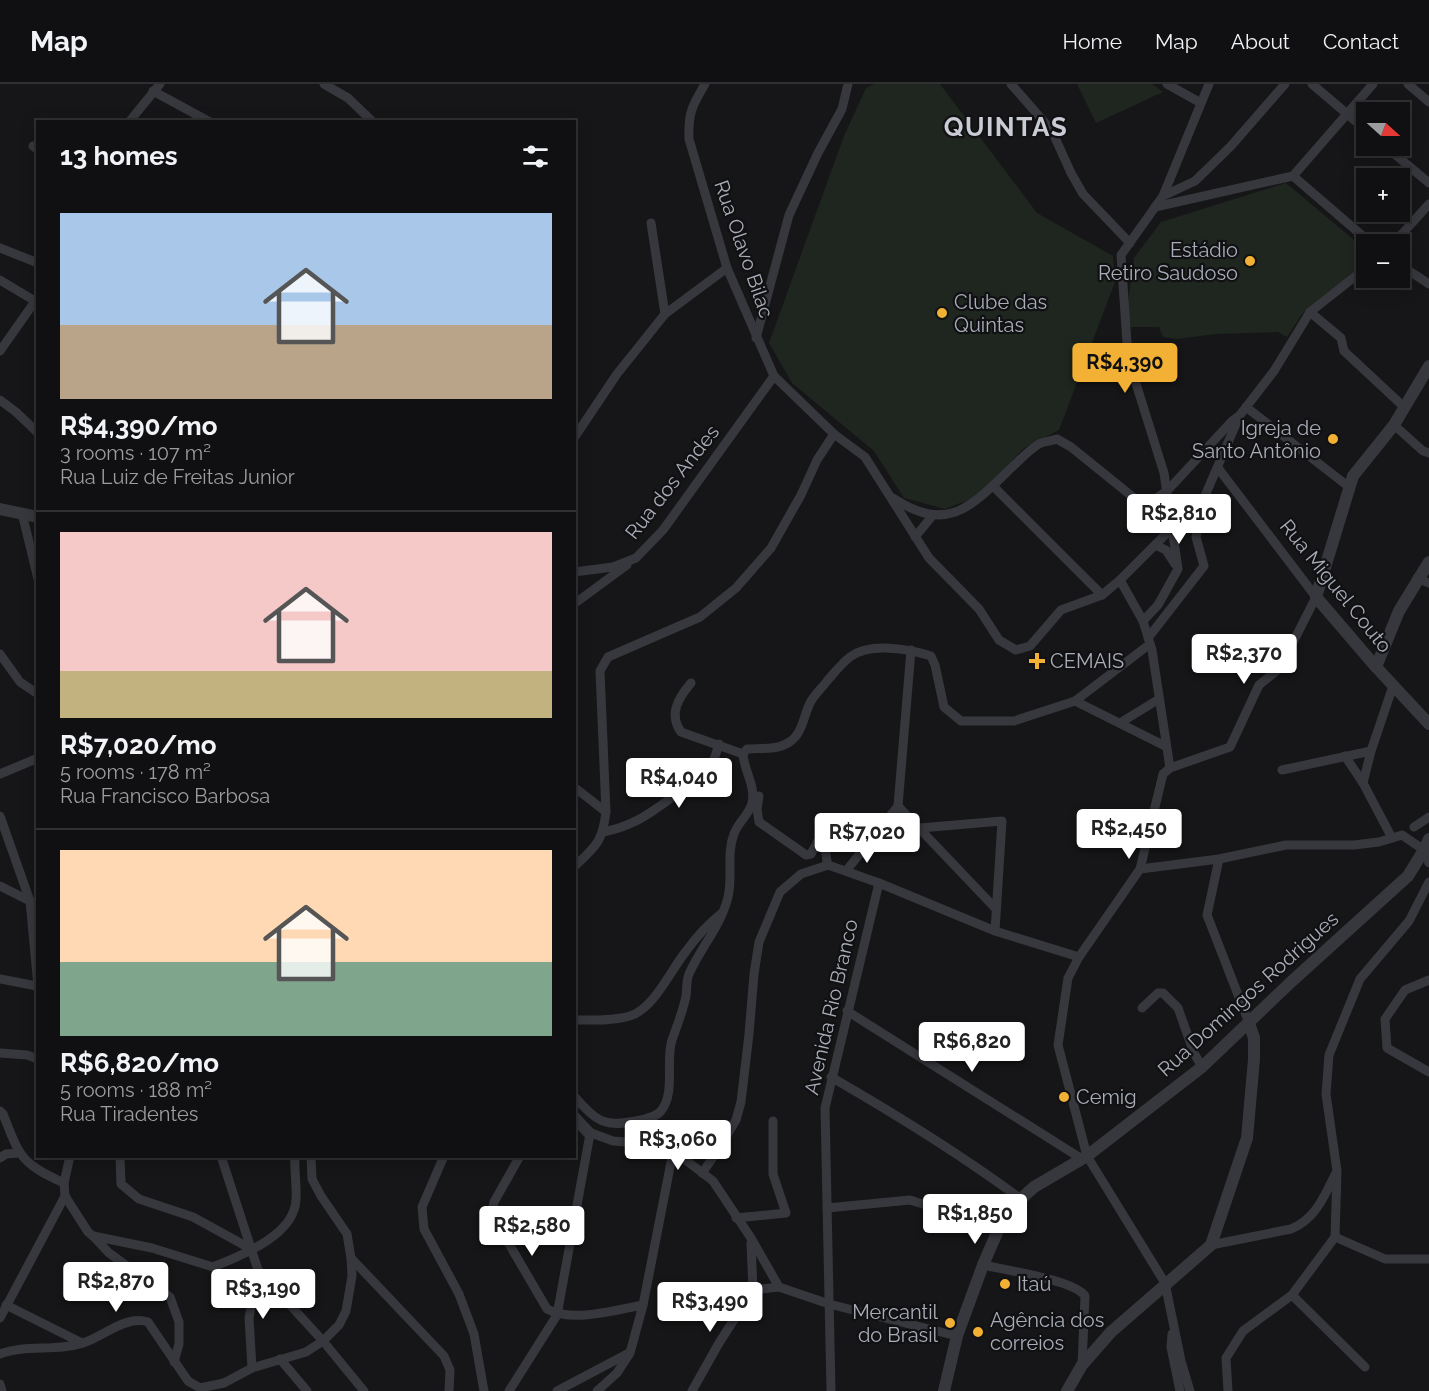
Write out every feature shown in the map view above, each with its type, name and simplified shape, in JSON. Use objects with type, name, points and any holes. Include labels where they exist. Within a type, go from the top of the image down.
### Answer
[{"type":"street","points":[[324,84],[348,98],[371,120]]},
{"type":"street","name":"Rua Olavo Bilac","points":[[705,84],[688,119],[689,139],[727,268],[756,338]]},
{"type":"street","name":"Rua Olavo Bilac","points":[[756,338],[789,216],[818,153],[842,110],[848,84]]},
{"type":"street","points":[[1011,84],[1052,131],[1083,194],[1130,243]]},
{"type":"street","points":[[1167,84],[1201,103]]},
{"type":"street","points":[[1143,621],[1158,604],[1178,569],[1164,473],[1128,358],[1121,255],[1163,196],[1209,84]]},
{"type":"street","points":[[1163,196],[1195,180],[1231,146],[1285,84]]},
{"type":"street","points":[[1312,84],[1356,121]]},
{"type":"street","points":[[1155,207],[1293,176],[1373,84]]},
{"type":"street","points":[[1408,84],[1429,102]]},
{"type":"street","points":[[131,120],[156,88],[207,120]]},
{"type":"street","points":[[1397,156],[1429,183]]},
{"type":"street","points":[[1293,176],[1360,234]]},
{"type":"street","points":[[1402,234],[1429,204]]},
{"type":"street","points":[[651,223],[665,314]]},
{"type":"street","points":[[0,248],[36,262]]},
{"type":"street","points":[[576,435],[617,374],[665,314],[727,268]]},
{"type":"street","points":[[1410,272],[1429,284]]},
{"type":"street","points":[[576,1098],[603,1122],[612,1125],[651,1118],[660,1113],[665,1105],[669,1085],[670,1047],[686,998],[688,977],[699,953],[717,927],[729,896],[734,833],[748,813],[752,802],[752,785],[744,766],[743,754],[747,749],[778,747],[790,742],[799,733],[810,702],[850,657],[862,651],[911,650],[931,656],[944,707],[962,721],[1014,721],[1075,701],[1149,641],[1204,566],[1196,537],[1204,498],[1240,415],[1274,371],[1310,312],[1356,276]]},
{"type":"street","points":[[0,280],[36,299],[0,351]]},
{"type":"street","points":[[1310,312],[1341,338],[1344,351],[1404,407]]},
{"type":"street","points":[[756,338],[774,376],[834,434],[866,457],[929,558],[979,609],[999,640],[1016,650],[1030,646],[1061,610],[1102,595],[1155,545],[1171,523]]},
{"type":"street","points":[[1190,1391],[1181,1361],[1166,1283],[1084,1157],[1058,1045],[1068,978],[1079,957],[1140,868],[1163,774],[1170,768],[1230,747],[1259,685],[1280,668],[1316,597],[1353,476],[1394,425],[1429,366]]},
{"type":"street","name":"Rua dos Andes","points":[[576,572],[613,567],[636,558],[663,530],[774,376]]},
{"type":"street","points":[[0,400],[34,429]]},
{"type":"street","points":[[1246,407],[1349,487]]},
{"type":"street","points":[[1144,506],[1167,491],[1240,415]]},
{"type":"street","points":[[1394,425],[1423,451],[1429,453]]},
{"type":"street","points":[[576,865],[599,843],[603,832],[606,812],[600,671],[608,657],[700,617],[736,588],[771,548],[801,495],[817,460],[834,434]]},
{"type":"street","points":[[891,497],[908,508],[924,514],[945,516],[977,502],[1025,455],[1040,444],[1057,439],[1071,447],[1144,506],[1171,523]]},
{"type":"street","name":"Rua Miguel Couto","points":[[1218,468],[1316,597],[1429,724]]},
{"type":"street","points":[[993,486],[1102,595]]},
{"type":"street","points":[[0,509],[36,516]]},
{"type":"street","points":[[22,513],[36,571]]},
{"type":"street","points":[[915,537],[933,515]]},
{"type":"street","points":[[1155,545],[1166,550],[1178,569]]},
{"type":"street","points":[[576,603],[636,558]]},
{"type":"street","points":[[1376,667],[1399,611],[1423,581],[1429,562]]},
{"type":"street","points":[[1120,580],[1143,621],[1149,641],[1158,682],[1165,746],[1170,768]]},
{"type":"street","points":[[846,871],[898,806],[911,650]]},
{"type":"street","points":[[0,654],[20,682],[36,693]]},
{"type":"street","points":[[691,683],[679,697],[675,711],[676,725],[681,732],[743,754]]},
{"type":"street","points":[[1364,783],[1371,751],[1393,686]]},
{"type":"street","points":[[1120,723],[1159,699]]},
{"type":"street","points":[[1075,701],[1165,746]]},
{"type":"street","points":[[603,832],[620,829],[647,817],[697,780],[708,771],[719,744]]},
{"type":"street","points":[[1282,770],[1371,751]]},
{"type":"street","points":[[1345,756],[1397,837]]},
{"type":"street","points":[[0,774],[36,760]]},
{"type":"street","points":[[752,785],[759,792],[757,809],[759,822],[806,855],[811,854],[818,841],[822,840],[825,844],[825,857],[828,865]]},
{"type":"street","points":[[576,790],[606,812]]},
{"type":"street","points":[[898,806],[996,909]]},
{"type":"street","points":[[0,816],[34,899],[36,957]]},
{"type":"street","points":[[1414,827],[1429,817]]},
{"type":"street","points":[[920,828],[1002,821],[995,931]]},
{"type":"street","points":[[1140,868],[1219,859],[1286,845],[1354,845],[1397,837],[1427,845],[1429,863]]},
{"type":"street","name":"Rua Domingos Rodrigues","points":[[944,1391],[957,1336],[983,1265],[999,1228],[1021,1199],[1034,1187],[1084,1157],[1202,1067],[1291,982],[1408,876],[1427,845]]},
{"type":"street","points":[[1211,1245],[1247,1138],[1254,1059],[1254,1038],[1207,915],[1219,859]]},
{"type":"street","points":[[702,1173],[735,1120],[741,1102],[759,942],[780,892],[801,874],[828,865],[879,883],[995,931],[1079,957]]},
{"type":"street","points":[[1228,1391],[1226,1358],[1244,1331],[1292,1295],[1335,1237],[1336,1171],[1326,1094],[1329,1055],[1360,979],[1410,921],[1429,882]]},
{"type":"street","name":"Avenida Rio Branco","points":[[831,1391],[825,1108],[879,883]]},
{"type":"street","points":[[0,886],[34,899]]},
{"type":"street","points":[[576,1020],[632,1015],[651,1002],[706,925],[723,912]]},
{"type":"street","points":[[0,979],[36,986]]},
{"type":"street","points":[[1429,980],[1404,990],[1384,1018],[1387,1048],[1429,1072]]},
{"type":"street","points":[[1142,1008],[1158,993],[1162,993],[1178,1008],[1194,1053],[1202,1067]]},
{"type":"street","points":[[847,1011],[1084,1157]]},
{"type":"street","points":[[0,1053],[36,1058]]},
{"type":"street","points":[[831,1077],[924,1131],[976,1165],[1021,1199]]},
{"type":"street","points":[[0,1111],[18,1153],[27,1163],[64,1183]]},
{"type":"street","points":[[576,1119],[590,1134]]},
{"type":"street","points":[[736,1218],[786,1213],[773,1174],[773,1121]]},
{"type":"street","points":[[576,1125],[590,1134],[613,1142],[652,1144],[673,1152],[713,1181],[751,1238],[779,1287]]},
{"type":"street","points":[[509,1391],[558,1315],[590,1134]]},
{"type":"street","points":[[673,1152],[719,1149]]},
{"type":"street","points":[[597,1391],[617,1373],[630,1353],[643,1305],[673,1152]]},
{"type":"street","points":[[0,1158],[6,1154],[18,1153]]},
{"type":"street","points":[[70,1158],[64,1183],[65,1196],[93,1236],[109,1253],[170,1297],[179,1322],[179,1344],[174,1362]]},
{"type":"street","points":[[120,1158],[121,1184],[139,1199],[193,1217],[253,1250]]},
{"type":"street","points":[[222,1158],[258,1270],[249,1318],[252,1368]]},
{"type":"street","points":[[93,1236],[152,1248],[213,1268],[253,1250],[289,1224],[297,1201],[295,1158]]},
{"type":"street","points":[[0,1354],[9,1350],[57,1348],[82,1343],[127,1322],[140,1320],[148,1322],[188,1381],[200,1388],[224,1383],[252,1368],[306,1352],[323,1341],[339,1325],[346,1311],[352,1276],[347,1234],[321,1197],[312,1179],[310,1158]]},
{"type":"street","points":[[443,1158],[422,1207],[424,1229],[459,1294],[470,1324],[484,1391]]},
{"type":"street","points":[[519,1158],[494,1202],[492,1211],[547,1309],[558,1315],[597,1314],[643,1305]]},
{"type":"street","points":[[1067,1391],[1082,1365],[1111,1332],[1211,1245],[1291,1229],[1302,1224],[1319,1207],[1336,1171]]},
{"type":"street","points":[[0,1317],[65,1196]]},
{"type":"street","points":[[827,1208],[910,1200],[999,1228]]},
{"type":"street","points":[[1335,1237],[1385,1259],[1429,1259]]},
{"type":"street","points":[[692,1391],[753,1290],[751,1238]]},
{"type":"street","points":[[351,1258],[444,1356],[450,1370],[449,1391]]},
{"type":"street","points":[[983,1265],[1051,1280],[1082,1291],[1085,1296],[1082,1365]]},
{"type":"street","points":[[258,1270],[323,1341],[364,1391]]},
{"type":"street","points":[[753,1290],[779,1287],[829,1304],[957,1336]]},
{"type":"street","points":[[1292,1295],[1365,1367]]},
{"type":"street","points":[[6,1305],[82,1343]]},
{"type":"street","points":[[1173,1319],[1171,1347],[1180,1391]]},
{"type":"street","points":[[557,1391],[630,1353]]},
{"type":"street","points":[[280,1359],[308,1391]]},
{"type":"street","points":[[0,1384],[2,1391]]},
{"type":"shaded area","name":"Clube das Quintas","points":[[874,84],[940,84],[1037,213],[1113,256],[1115,282],[1059,430],[1024,448],[976,497],[945,509],[904,498],[874,451],[792,383],[769,343],[844,136],[866,88]]},
{"type":"shaded area","points":[[1077,84],[1152,84],[1163,92],[1096,123]]},
{"type":"shaded area","name":"Estádio Retiro Saudoso","points":[[1286,183],[1356,242],[1356,271],[1302,314],[1287,337],[1278,332],[1216,334],[1177,339],[1163,337],[1159,327],[1129,327],[1128,302],[1134,258],[1161,222]]},
{"type":"place","name":"Estádio Retiro Saudoso","points":[[1250,261]]},
{"type":"place","name":"Clube das Quintas","points":[[942,313]]},
{"type":"place","name":"Igreja de Santo Antônio","points":[[1333,439]]},
{"type":"place","name":"CEMAIS","points":[[1037,661]]},
{"type":"place","name":"Cemig","points":[[1064,1097]]},
{"type":"place","name":"Itaú","points":[[1005,1284]]},
{"type":"place","name":"Mercantil do Brasil","points":[[950,1323]]},
{"type":"place","name":"Agência dos correios","points":[[978,1332]]},
{"type":"district","name":"QUINTAS","points":[[1006,127]]}]
